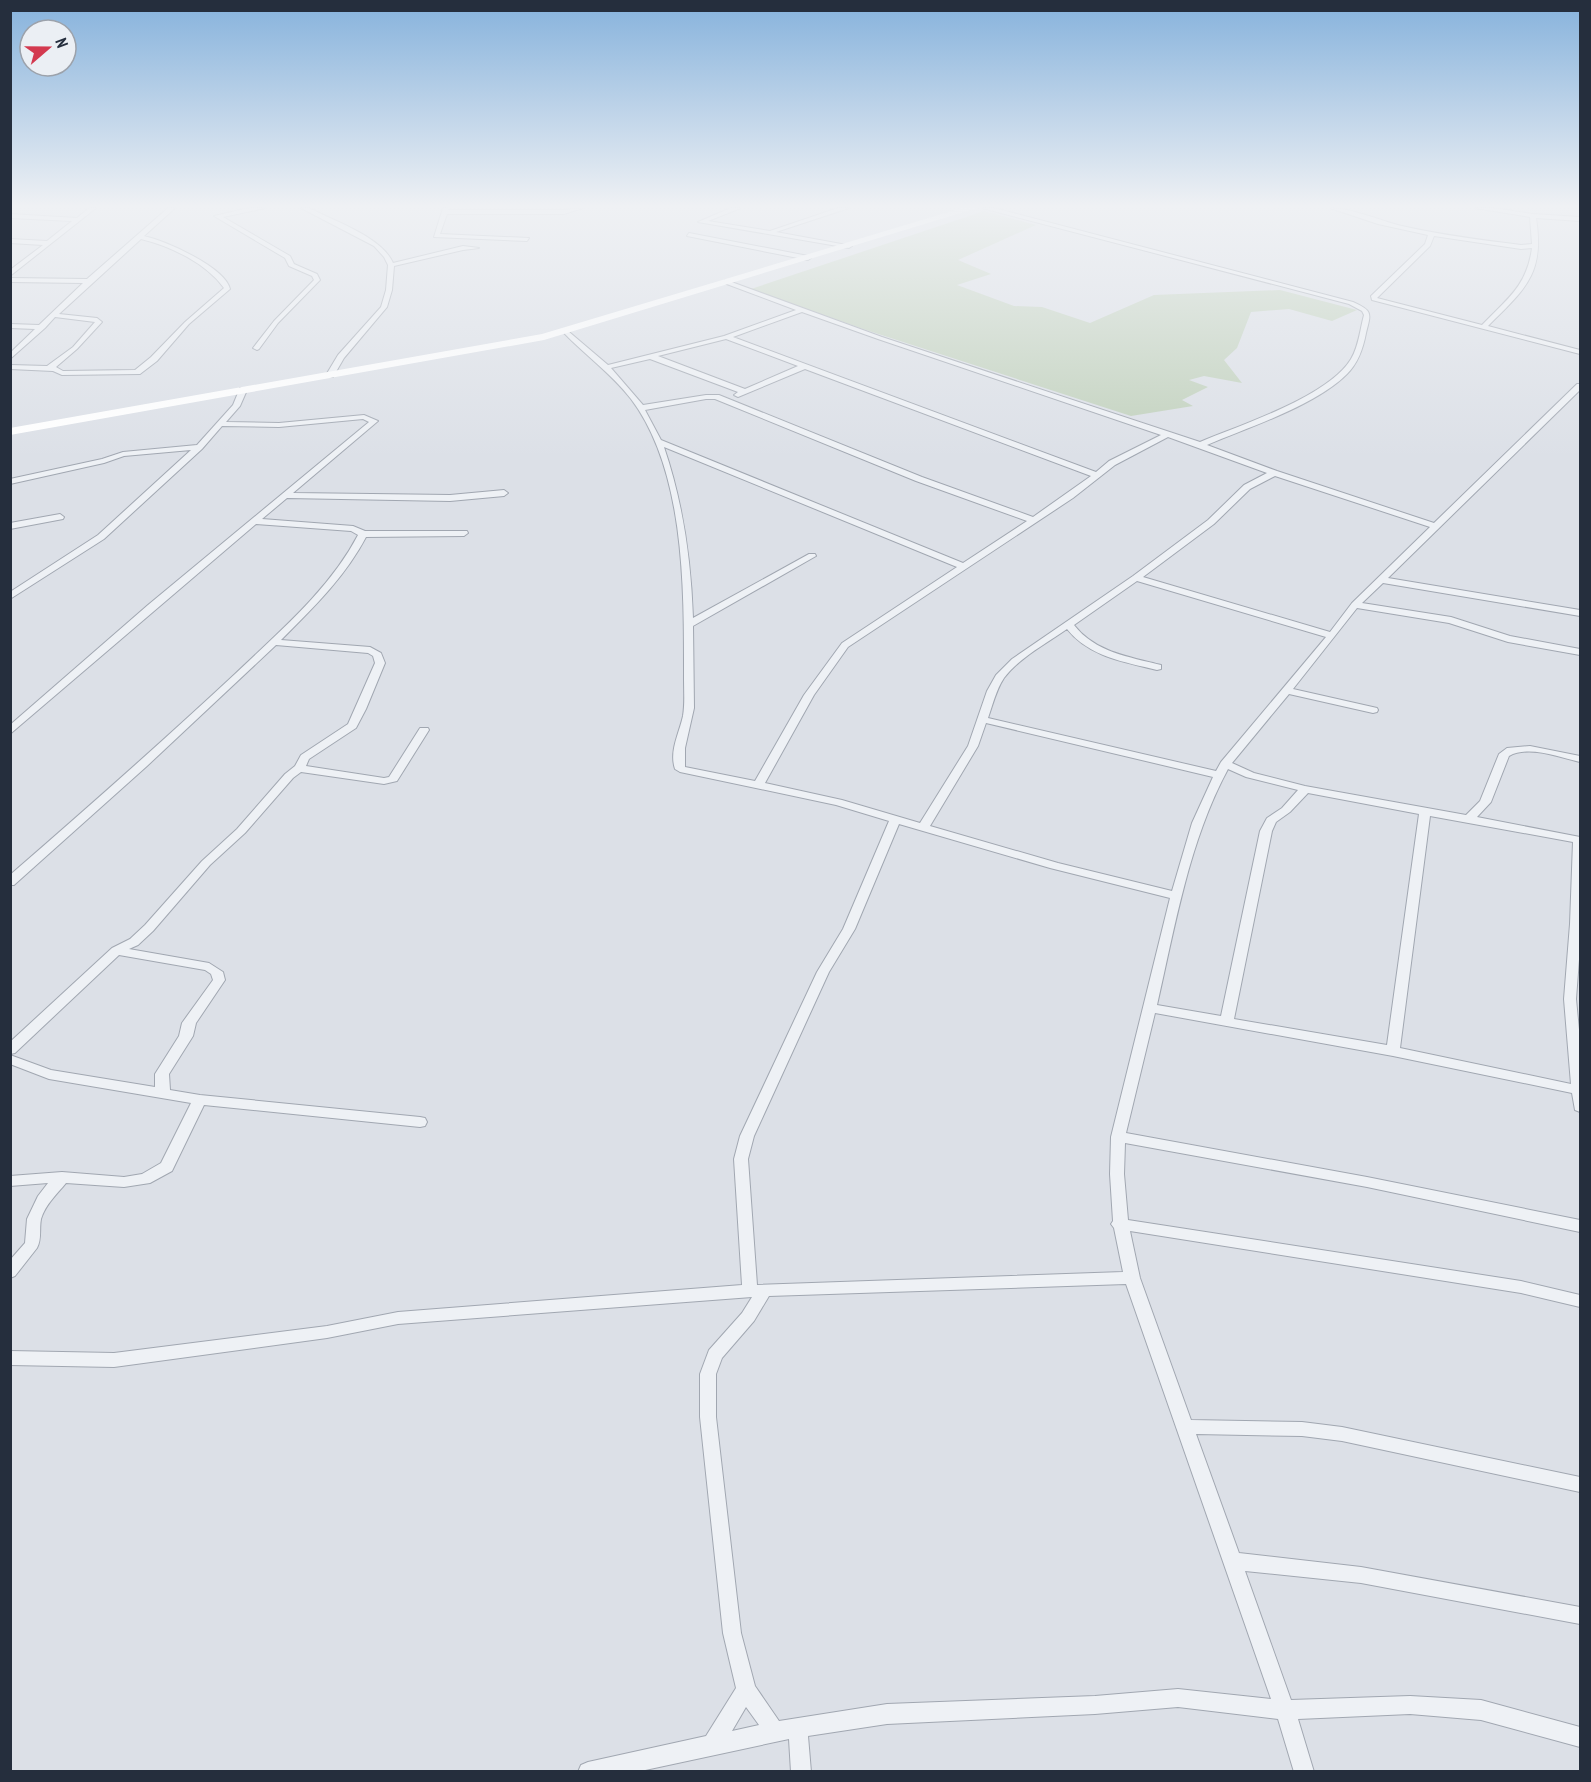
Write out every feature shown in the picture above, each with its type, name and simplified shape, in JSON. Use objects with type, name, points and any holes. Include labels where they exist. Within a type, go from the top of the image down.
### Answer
[{"type":"main road","points":[[10,432],[508,345],[566,332],[697,291]]},
{"type":"street","points":[[10,357],[78,291]]},
{"type":"street","points":[[10,367],[50,368],[62,373],[137,372],[154,359],[187,323],[224,291]]},
{"type":"street","points":[[257,348],[276,322],[306,291]]},
{"type":"street","points":[[330,375],[341,357],[384,307],[389,291]]},
{"type":"street","points":[[751,291],[1200,445],[1274,473],[1434,526]]},
{"type":"street","points":[[1200,445],[1317,393],[1336,379],[1354,361],[1367,315],[1365,310],[1351,303],[1306,291]]},
{"type":"street","points":[[1380,291],[1373,298],[1581,352]]},
{"type":"street","points":[[1483,328],[1520,291]]},
{"type":"street","points":[[607,367],[726,337],[802,310]]},
{"type":"street","points":[[50,368],[84,339],[99,322],[53,315]]},
{"type":"street","points":[[10,326],[43,327]]},
{"type":"street","points":[[566,332],[607,367],[641,408],[666,462],[680,520],[688,591],[689,712],[677,761],[680,769],[759,784],[896,818],[1054,866],[1176,896]]},
{"type":"street","points":[[726,337],[1097,476]]},
{"type":"street","points":[[653,357],[742,391]]},
{"type":"street","points":[[728,402],[742,391],[802,367]]},
{"type":"street","points":[[1304,1772],[1285,1710],[1132,1278],[1119,1224],[1115,1175],[1118,1137],[1176,896],[1198,823],[1222,770],[1288,691],[1355,605],[1383,580],[1434,526],[1575,398],[1581,386]]},
{"type":"street","points":[[10,596],[101,537],[199,447],[236,406],[243,390]]},
{"type":"street","points":[[641,408],[706,397],[728,402],[919,479],[1033,520]]},
{"type":"street","points":[[10,731],[151,608],[374,421],[364,417],[279,425],[219,424]]},
{"type":"street","points":[[759,784],[805,702],[830,662],[845,645],[1033,520],[1112,464],[1168,434]]},
{"type":"street","points":[[657,441],[963,566]]},
{"type":"street","points":[[10,482],[104,461],[123,454],[199,447]]},
{"type":"street","points":[[924,826],[973,746],[981,719],[1000,677],[1015,661],[1136,578],[1211,522],[1247,487],[1274,473]]},
{"type":"street","points":[[287,495],[450,498],[504,493]]},
{"type":"street","points":[[10,526],[60,517]]},
{"type":"street","points":[[256,521],[353,529],[363,534],[464,533]]},
{"type":"street","points":[[10,882],[274,642],[352,559],[363,542],[363,534]]},
{"type":"street","points":[[688,625],[812,556]]},
{"type":"street","points":[[1136,578],[1332,636]]},
{"type":"street","points":[[1383,580],[1580,610]]},
{"type":"street","points":[[1355,605],[1451,620],[1508,639],[1581,652]]},
{"type":"street","points":[[1069,625],[1078,639],[1089,646],[1157,667]]},
{"type":"street","points":[[10,1050],[116,951],[134,942],[149,928],[206,862],[241,831],[289,776],[299,768],[305,757],[352,726],[362,710],[380,663],[378,655],[370,650],[274,642]]},
{"type":"street","points":[[1288,691],[1372,710]]},
{"type":"street","points":[[981,719],[1250,775],[1305,789],[1580,840],[1579,925],[1570,999],[1581,1107]]},
{"type":"street","points":[[299,768],[384,781],[393,779],[424,730]]},
{"type":"street","points":[[1469,819],[1485,802],[1507,751],[1533,750],[1581,759]]},
{"type":"street","points":[[1227,1021],[1266,831],[1271,819],[1286,810],[1305,789]]},
{"type":"street","points":[[1392,1051],[1425,812]]},
{"type":"street","points":[[775,1731],[746,1690],[732,1633],[708,1417],[708,1374],[715,1355],[748,1317],[758,1291],[741,1159],[747,1136],[823,972],[849,929],[896,818]]},
{"type":"street","points":[[116,951],[209,967],[217,972],[219,980],[189,1023],[186,1036],[162,1074],[161,1085],[164,1094]]},
{"type":"street","points":[[1150,1008],[1392,1051],[1578,1090]]},
{"type":"street","points":[[10,1059],[49,1074],[200,1100],[420,1122]]},
{"type":"street","points":[[10,1181],[62,1177],[124,1182],[145,1179],[158,1174],[167,1167],[200,1100]]},
{"type":"street","points":[[1118,1137],[1367,1182],[1581,1226]]},
{"type":"street","points":[[10,1272],[32,1245],[34,1219],[43,1200],[62,1177]]},
{"type":"street","points":[[1119,1224],[1521,1287],[1581,1301]]},
{"type":"street","points":[[10,1359],[114,1360],[327,1332],[398,1318],[758,1291],[1132,1278]]},
{"type":"street","points":[[1185,1427],[1302,1429],[1342,1434],[1581,1484]]},
{"type":"street","points":[[1232,1561],[1361,1575],[1581,1615]]},
{"type":"street","points":[[711,1746],[746,1690]]},
{"type":"street","points":[[588,1772],[775,1731],[887,1714],[1095,1705],[1178,1698],[1285,1710],[1410,1705],[1481,1710],[1581,1737]]},
{"type":"street","points":[[798,1727],[801,1772]]},
{"type":"green space","points":[[757,291],[974,291],[1014,306],[1042,307],[1090,323],[1154,295],[1284,291],[1357,310],[1332,321],[1289,309],[1251,312],[1237,348],[1224,360],[1242,383],[1204,376],[1189,380],[1208,387],[1182,400],[1193,406],[1131,416],[863,329]]}]
